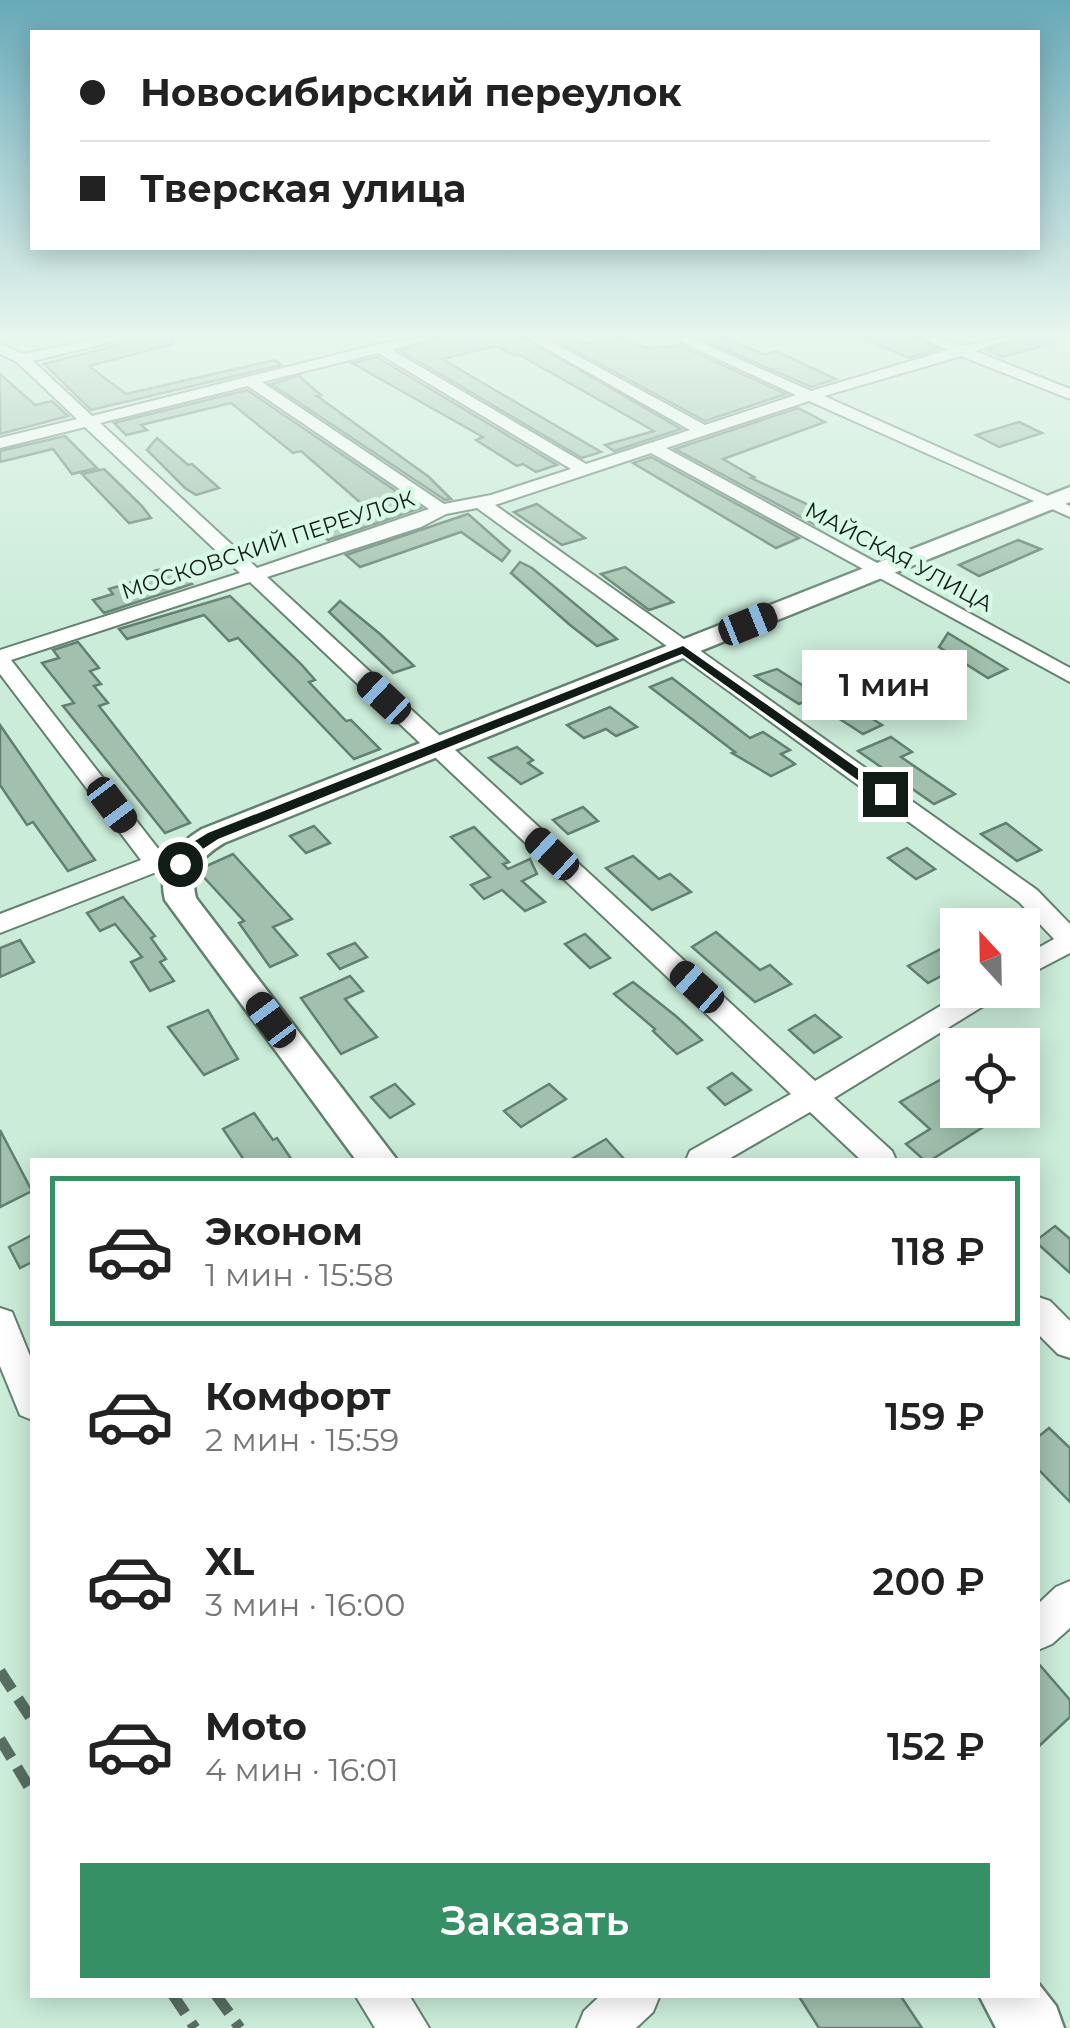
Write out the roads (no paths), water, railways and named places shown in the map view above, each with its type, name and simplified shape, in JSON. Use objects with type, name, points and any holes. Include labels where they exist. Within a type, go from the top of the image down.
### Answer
[{"type":"street","points":[[0,443],[44,432]]},
{"type":"street","points":[[97,432],[878,1158]]},
{"type":"street","points":[[325,432],[441,510]]},
{"type":"street","points":[[520,432],[584,470]]},
{"type":"street","name":"МОСКОВСКИЙ ПЕРЕУЛОК","points":[[0,659],[415,522],[441,510],[481,503],[702,432]]},
{"type":"street","points":[[890,432],[1062,503]]},
{"type":"street","name":"МАЙСКАЯ УЛИЦА","points":[[654,448],[1070,676]]},
{"type":"street","points":[[481,503],[1028,896],[1070,941],[1040,958]]},
{"type":"street","points":[[0,924],[168,863],[213,836],[1062,503]]},
{"type":"street","points":[[0,659],[168,863],[176,874],[181,900],[376,1158]]},
{"type":"street","points":[[704,1158],[959,1008]]},
{"type":"street","points":[[1040,1314],[1070,1343]]},
{"type":"street","points":[[0,1323],[30,1398]]},
{"type":"street","points":[[1040,1628],[1070,1601]]},
{"type":"street","points":[[381,1998],[404,2028]]},
{"type":"street","points":[[601,2028],[633,1998]]},
{"type":"street","points":[[1011,1998],[1034,2028]]},
{"type":"railway","points":[[0,1671],[30,1717]]},
{"type":"railway","points":[[0,1739],[30,1789]]},
{"type":"railway","points":[[175,1998],[195,2028]]},
{"type":"railway","points":[[218,1998],[240,2028]]}]
